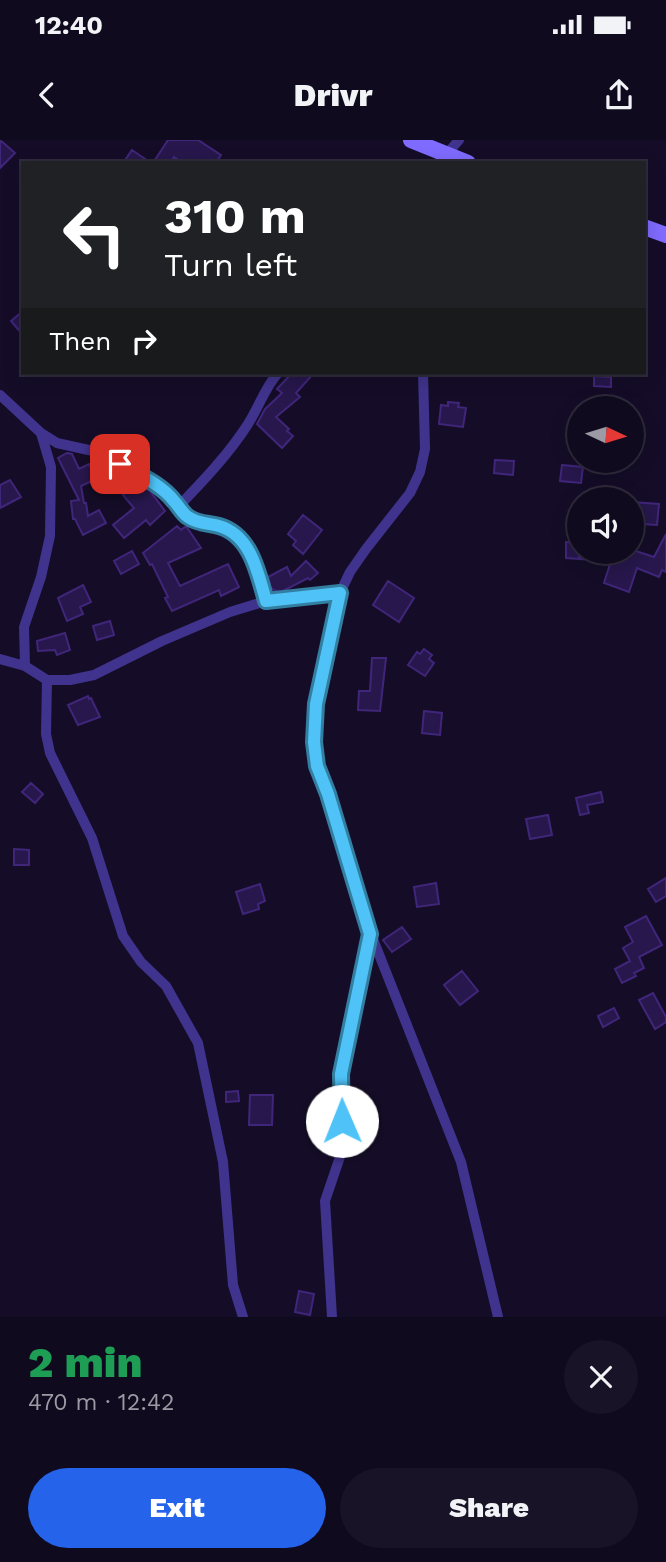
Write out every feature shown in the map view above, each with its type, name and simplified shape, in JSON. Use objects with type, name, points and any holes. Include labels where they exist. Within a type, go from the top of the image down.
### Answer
[{"type":"street","points":[[411,140],[441,158],[459,140]]},
{"type":"street","points":[[646,228],[666,235]]},
{"type":"street","points":[[177,507],[199,485],[248,425],[276,375]]},
{"type":"street","points":[[423,375],[425,449],[420,472],[410,493],[366,549],[340,593],[316,704],[314,742],[317,766],[370,934],[461,1162],[498,1317]]},
{"type":"street","points":[[0,396],[41,433],[57,443],[93,451],[120,464],[174,500],[186,516],[197,522],[220,526],[238,536],[258,572],[266,601]]},
{"type":"street","points":[[24,666],[24,627],[41,577],[50,536],[51,467],[41,433]]},
{"type":"street","points":[[0,659],[24,666],[47,680],[70,680],[94,675],[162,641],[230,612],[266,601],[340,593]]},
{"type":"street","points":[[47,680],[47,734],[50,753],[92,838],[123,936],[141,962],[166,986],[198,1043],[223,1161],[233,1285],[243,1317]]},
{"type":"street","points":[[332,1317],[325,1200],[343,1148],[341,1074],[370,934]]},
{"type":"building","points":[[0,140],[15,153],[0,168]]},
{"type":"building","points":[[168,140],[198,140],[221,155],[217,161],[180,161],[174,157],[171,161],[154,161]]},
{"type":"building","points":[[132,150],[148,161],[124,161]]},
{"type":"building","points":[[21,313],[21,333],[11,321]]},
{"type":"building","points":[[290,375],[312,375],[296,393],[300,397],[276,417],[293,436],[282,448],[257,424],[265,409],[282,393],[277,389]]},
{"type":"building","points":[[594,376],[611,377],[611,387],[594,386]]},
{"type":"building","points":[[448,402],[459,403],[458,407],[466,408],[463,427],[439,424],[441,405],[448,406]]},
{"type":"building","points":[[67,453],[72,454],[79,469],[89,464],[96,479],[81,486],[84,503],[88,516],[99,510],[106,523],[83,535],[73,519],[71,501],[79,500],[58,458]]},
{"type":"building","points":[[495,460],[514,461],[513,475],[494,473]]},
{"type":"building","points":[[562,465],[567,465],[567,473],[582,473],[581,483],[560,481]]},
{"type":"building","points":[[10,480],[21,497],[0,508],[0,485]]},
{"type":"building","points":[[137,482],[150,491],[165,511],[150,525],[146,520],[124,538],[113,525],[134,508],[123,495]]},
{"type":"building","points":[[644,503],[659,504],[657,525],[644,524]]},
{"type":"building","points":[[303,515],[322,530],[303,554],[293,545],[296,541],[288,534]]},
{"type":"building","points":[[177,526],[181,530],[186,526],[201,548],[168,563],[180,586],[228,564],[239,587],[221,596],[219,590],[172,611],[152,564],[150,565],[143,553]]},
{"type":"building","points":[[666,534],[666,572],[662,570],[659,577],[637,568],[629,592],[604,583],[610,564],[644,564],[644,554],[654,557]]},
{"type":"building","points":[[132,551],[139,564],[121,574],[114,561]]},
{"type":"building","points":[[306,561],[318,573],[310,580],[308,578],[283,591],[274,592],[276,591],[271,588],[268,577],[287,567],[291,576]]},
{"type":"building","points":[[388,581],[414,598],[399,622],[373,605]]},
{"type":"building","points":[[83,585],[91,602],[80,607],[83,614],[67,621],[58,598]]},
{"type":"building","points":[[110,621],[114,635],[97,640],[93,626]]},
{"type":"building","points":[[65,633],[70,650],[57,655],[55,650],[38,651],[37,641]]},
{"type":"building","points":[[424,649],[432,655],[429,659],[434,663],[425,676],[408,665],[417,652],[420,654]]},
{"type":"building","points":[[372,658],[386,658],[380,711],[358,710],[359,691],[370,691]]},
{"type":"building","points":[[88,696],[100,717],[78,725],[68,705]]},
{"type":"building","points":[[424,711],[442,713],[440,735],[422,733]]},
{"type":"building","points":[[31,783],[43,794],[35,803],[22,792]]},
{"type":"building","points":[[601,792],[603,802],[587,805],[589,813],[580,815],[576,798]]},
{"type":"building","points":[[548,815],[552,835],[530,839],[526,819]]},
{"type":"building","points":[[14,849],[29,850],[29,865],[14,865]]},
{"type":"building","points":[[666,878],[666,896],[656,902],[648,889]]},
{"type":"building","points":[[436,883],[439,904],[417,907],[414,887]]},
{"type":"building","points":[[260,884],[265,901],[258,904],[259,909],[243,914],[236,892]]},
{"type":"building","points":[[646,916],[662,945],[639,957],[644,968],[634,973],[636,976],[622,983],[615,969],[630,961],[623,948],[633,942],[625,927]]},
{"type":"building","points":[[402,927],[411,939],[392,952],[383,940]]},
{"type":"building","points":[[462,971],[478,991],[460,1005],[444,985]]},
{"type":"building","points":[[653,993],[666,1017],[666,1022],[655,1029],[639,1000]]},
{"type":"building","points":[[614,1008],[619,1018],[603,1027],[598,1016]]},
{"type":"building","points":[[238,1091],[239,1101],[226,1102],[226,1092]]},
{"type":"building","points":[[250,1095],[273,1095],[272,1125],[249,1125]]},
{"type":"building","points":[[299,1291],[314,1294],[310,1315],[295,1312]]},
{"type":"route","points":[[120,464],[174,500],[186,516],[197,522],[220,526],[238,536],[258,572],[266,601],[340,593],[316,704],[314,742],[317,766],[370,934],[341,1074],[342,1121]]}]
